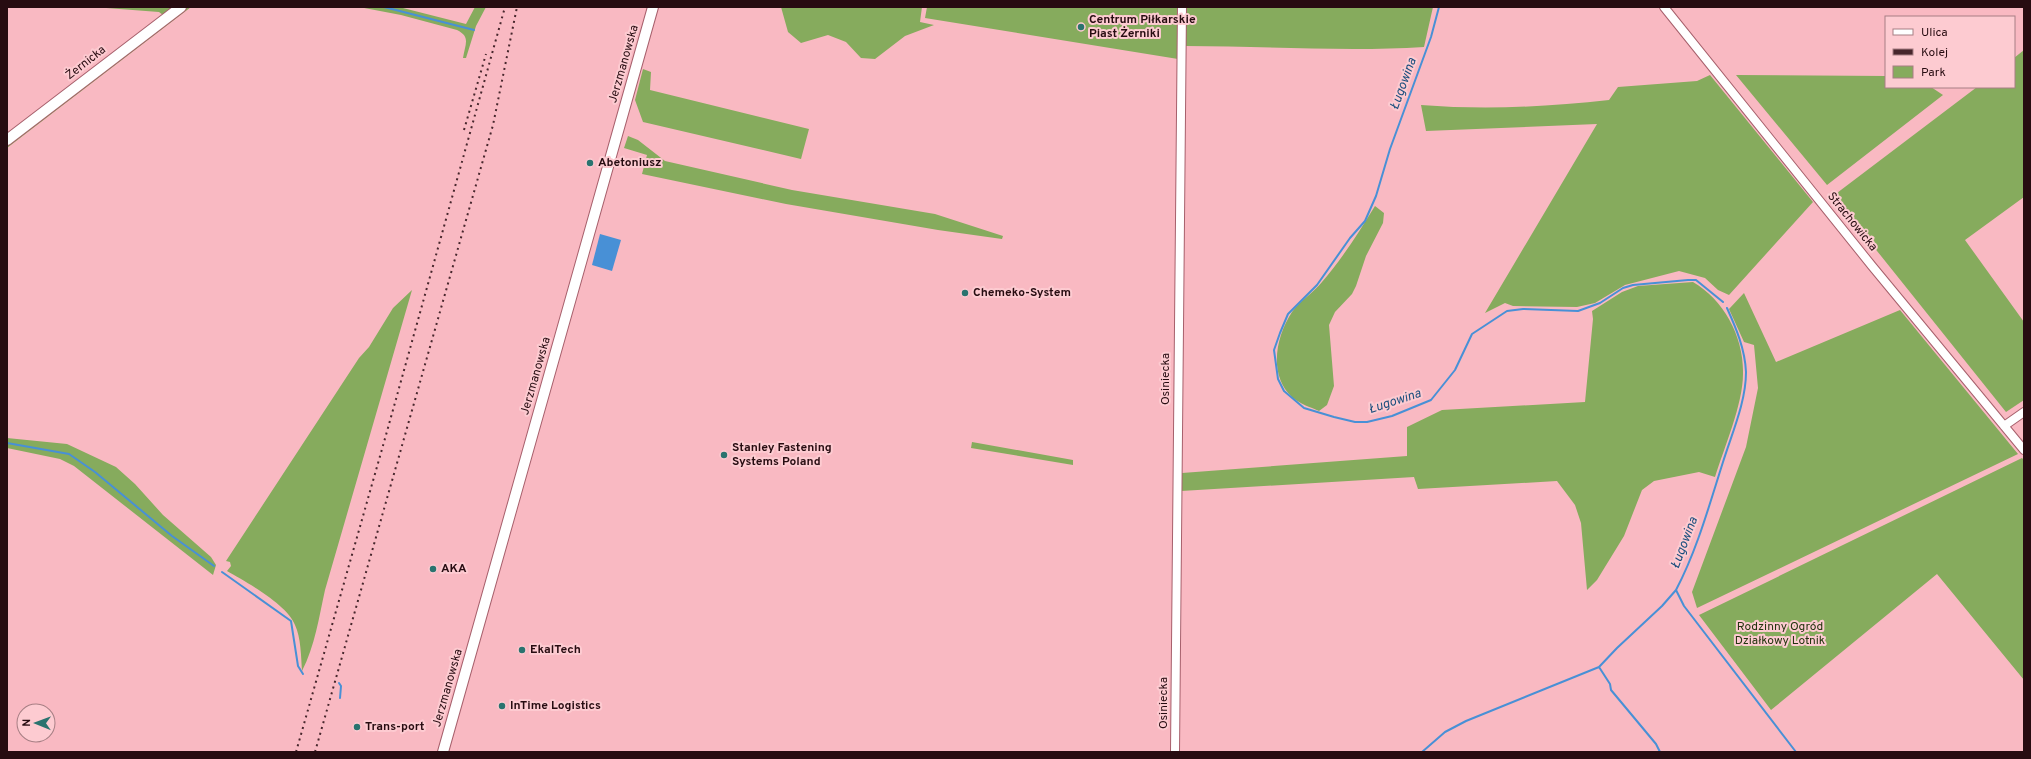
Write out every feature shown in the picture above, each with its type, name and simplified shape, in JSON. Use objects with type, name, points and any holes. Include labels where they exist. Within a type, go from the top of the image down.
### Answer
[{"type":"street","name":"Żernicka","points":[[7,140],[181,7]]},
{"type":"street","name":"Jerzmanowska","points":[[443,752],[653,7]]},
{"type":"street","name":"Osiniecka","points":[[1175,752],[1182,7]]},
{"type":"street","name":"Strachowicka","points":[[1664,7],[1876,271],[2024,450]]},
{"type":"street","points":[[2004,426],[2024,412]]},
{"type":"green space","points":[[93,7],[174,7],[163,15],[159,12]]},
{"type":"green space","points":[[186,7],[191,7],[7,148],[7,145]]},
{"type":"green space","points":[[359,7],[399,7],[466,24],[475,7],[486,7],[476,26],[466,58],[463,58],[466,38],[457,30],[401,15]]},
{"type":"green space","points":[[781,7],[922,7],[920,22],[934,25],[905,36],[875,59],[861,58],[846,42],[828,35],[801,43],[788,32]]},
{"type":"green space","name":"Centrum Piłkarskie Piast Żerniki","points":[[927,7],[1177,7],[1178,59],[925,18]]},
{"type":"green space","points":[[1186,7],[1433,7],[1424,47],[1335,49],[1186,46]]},
{"type":"green space","points":[[2024,50],[2024,197],[1965,240],[2024,322],[2024,400],[2006,412],[1833,196],[1976,88],[2015,88],[2015,57]]},
{"type":"green space","points":[[643,69],[651,72],[650,90],[809,129],[801,159],[643,122],[635,100]]},
{"type":"green space","points":[[1710,75],[1813,202],[1729,295],[1718,290],[1705,278],[1679,271],[1625,285],[1595,303],[1577,307],[1513,306],[1505,303],[1485,313],[1597,124],[1426,131],[1421,105],[1445,107],[1539,106],[1609,100],[1618,87],[1697,81]]},
{"type":"green space","points":[[1736,75],[1885,76],[1885,88],[1932,88],[1943,95],[1827,185]]},
{"type":"green space","points":[[628,136],[638,140],[665,161],[792,190],[935,214],[1003,236],[1002,239],[938,230],[786,204],[642,174],[647,155],[624,148]]},
{"type":"green space","points":[[1375,206],[1384,213],[1383,223],[1366,256],[1352,294],[1335,312],[1329,325],[1334,386],[1327,405],[1319,411],[1295,399],[1284,388],[1277,367],[1277,355],[1282,332],[1292,312],[1329,273],[1350,245]]},
{"type":"green space","points":[[1693,282],[1714,299],[1723,309],[1736,333],[1742,360],[1742,386],[1737,412],[1715,477],[1699,472],[1654,481],[1642,490],[1624,536],[1597,580],[1587,590],[1581,523],[1575,505],[1557,481],[1418,489],[1414,477],[1181,491],[1182,473],[1407,456],[1407,427],[1442,410],[1585,402],[1593,319],[1592,311],[1622,292],[1638,286]]},
{"type":"green space","points":[[412,290],[325,590],[313,642],[302,671],[298,636],[291,617],[284,609],[265,594],[227,571],[231,566],[230,562],[226,561],[359,358],[369,347],[393,308]]},
{"type":"green space","points":[[1744,293],[1776,362],[1900,310],[2018,454],[1697,608],[1692,592],[1746,447],[1758,388],[1754,345],[1744,342],[1729,309]]},
{"type":"green space","points":[[7,438],[67,444],[116,467],[135,484],[163,515],[211,557],[216,565],[213,575],[74,466],[60,459],[7,448]]},
{"type":"green space","points":[[972,442],[1073,460],[1073,465],[971,448]]},
{"type":"green space","name":"Rodzinny Ogród Działkowy Lotnik","points":[[2022,458],[2024,460],[2024,680],[1937,574],[1771,710],[1699,615]]},
{"type":"water","points":[[600,234],[621,240],[612,271],[592,265]]},
{"type":"waterway","points":[[384,7],[474,30]]},
{"type":"waterway","name":"Ługowina","points":[[1439,7],[1431,37],[1390,149],[1376,196],[1365,221],[1350,238],[1317,285],[1288,314],[1280,333],[1274,350],[1278,379],[1284,391],[1304,408],[1355,422],[1367,422],[1392,416],[1431,400],[1455,370],[1472,334],[1507,311],[1523,309],[1578,311],[1600,303],[1623,288],[1633,285],[1688,280],[1696,280],[1723,302]]},
{"type":"waterway","name":"Ługowina","points":[[1727,308],[1737,331],[1744,355],[1746,372],[1744,395],[1702,528],[1676,590],[1684,606],[1796,752]]},
{"type":"waterway","points":[[7,443],[69,454],[95,472],[172,536],[214,566]]},
{"type":"waterway","points":[[222,572],[291,621],[298,666],[303,674]]},
{"type":"waterway","points":[[1422,752],[1445,732],[1466,721],[1599,667],[1662,606],[1676,590]]},
{"type":"waterway","points":[[1599,667],[1610,684],[1611,690],[1656,744],[1660,752]]},
{"type":"waterway","points":[[339,683],[341,686],[340,698]]},
{"type":"railway","points":[[296,752],[505,7]]},
{"type":"railway","points":[[315,752],[493,125],[517,7]]},
{"type":"railway","points":[[464,130],[486,54]]},
{"type":"place","name":"Centrum Piłkarskie Piast Żerniki","points":[[1081,27]]},
{"type":"place","name":"Abetoniusz","points":[[590,163]]},
{"type":"place","name":"Chemeko-System","points":[[965,293]]},
{"type":"place","name":"Stanley Fastening Systems Poland","points":[[724,455]]},
{"type":"place","name":"AKA","points":[[433,569]]},
{"type":"place","name":"EkalTech","points":[[522,650]]},
{"type":"place","name":"InTime Logistics","points":[[502,706]]},
{"type":"place","name":"Trans-port","points":[[357,727]]}]
